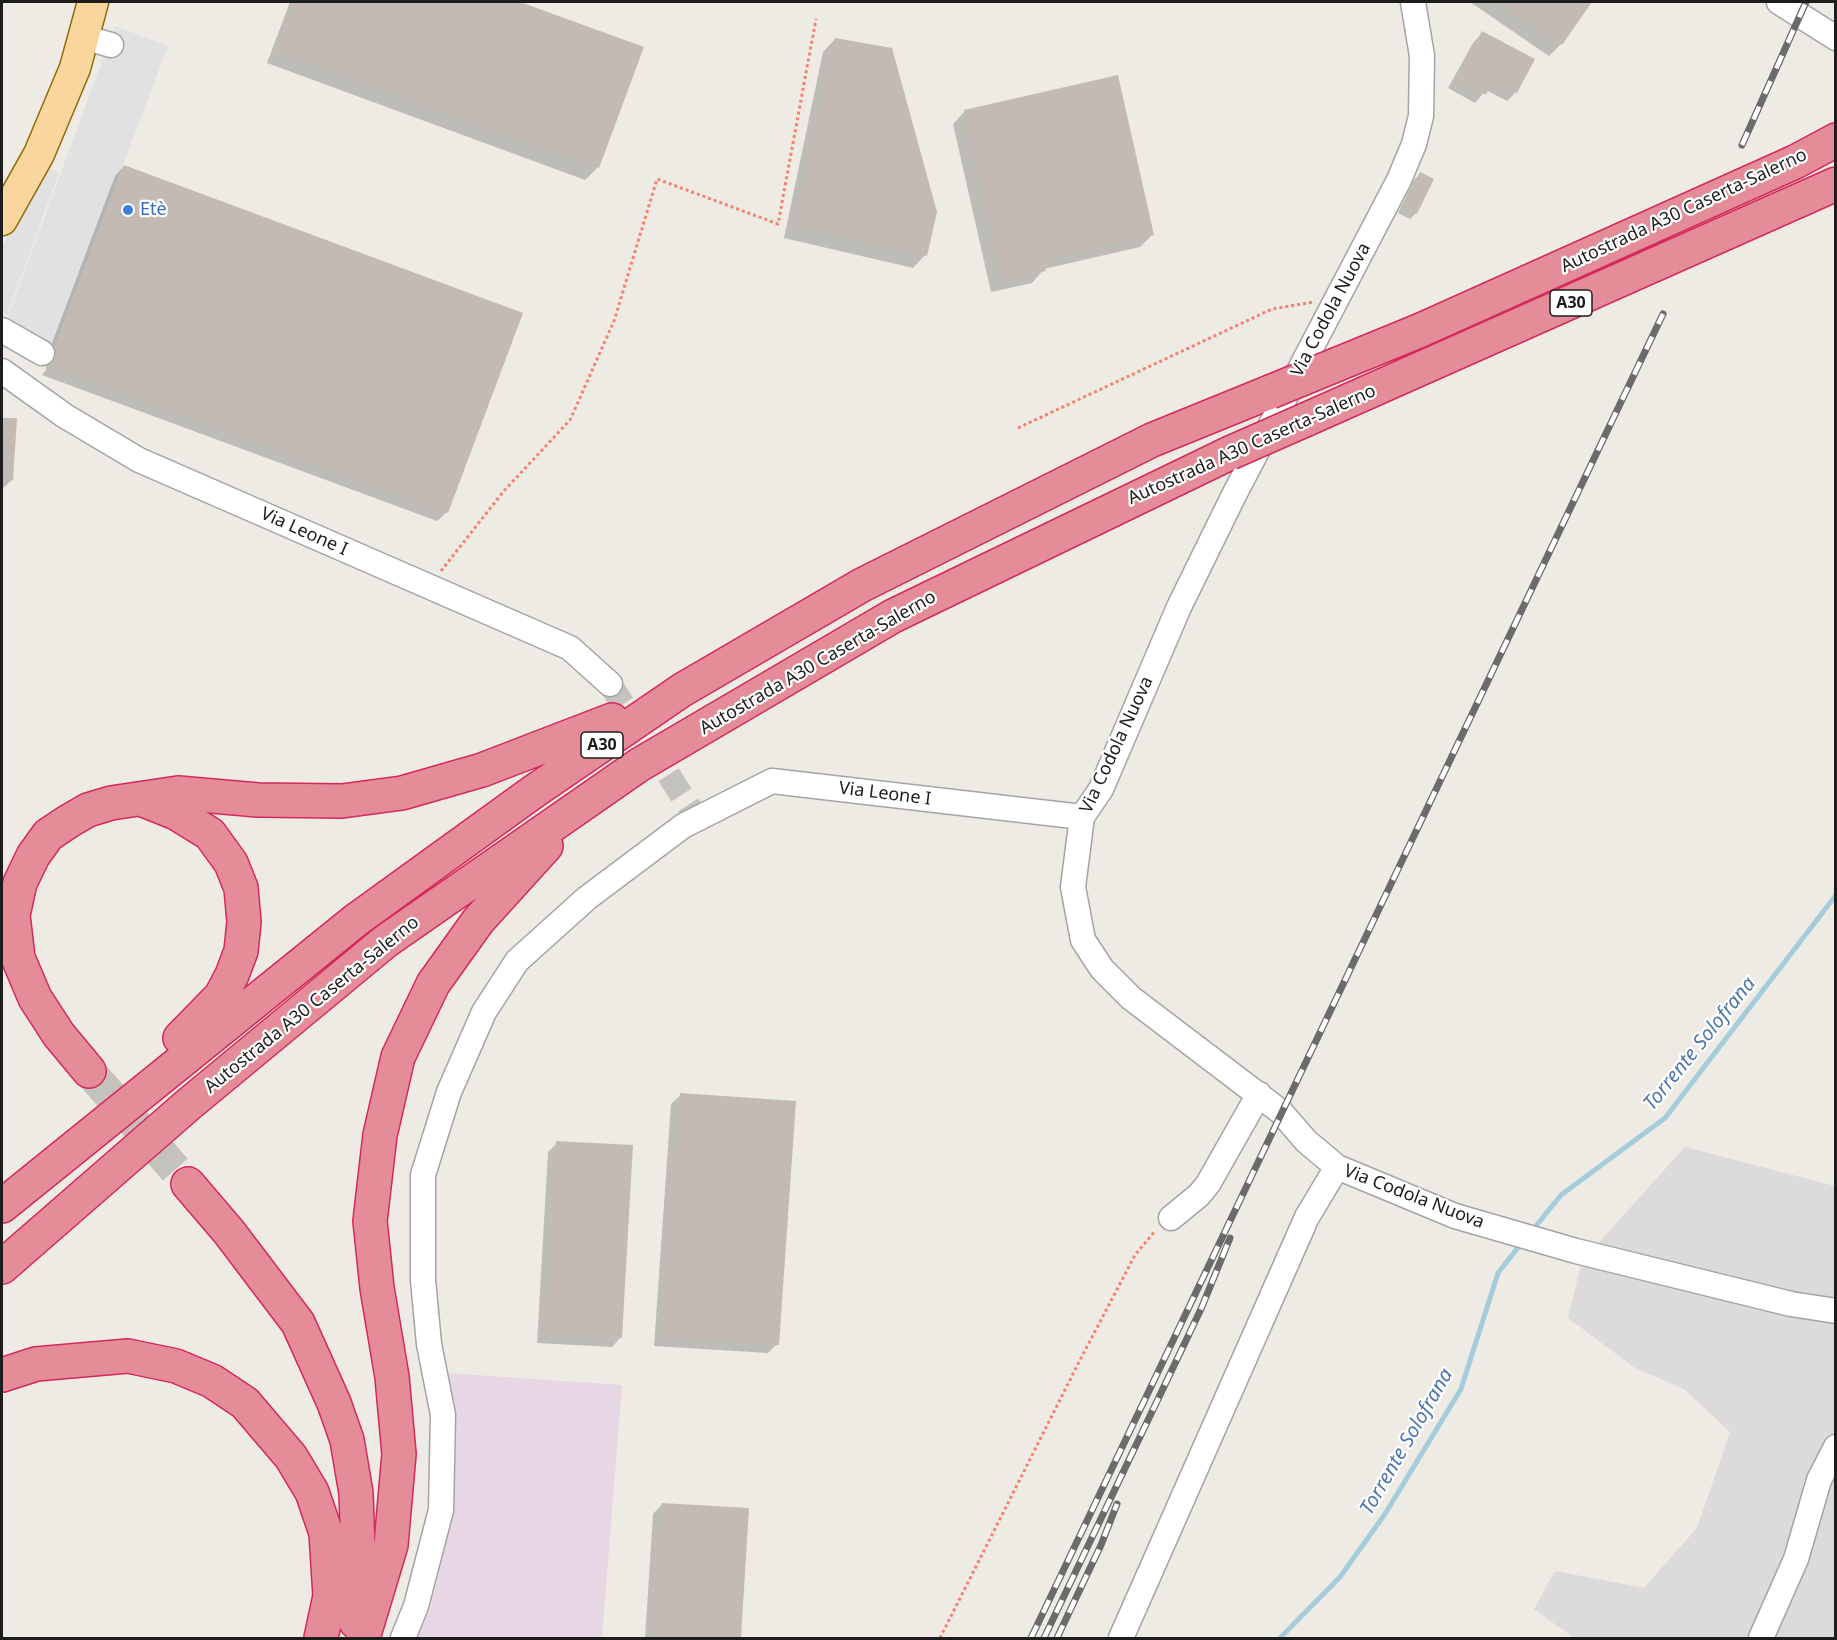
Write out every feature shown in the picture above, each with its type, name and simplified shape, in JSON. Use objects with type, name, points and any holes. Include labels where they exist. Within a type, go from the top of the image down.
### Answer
[{"type":"highway","name":"Autostrada A30 Caserta-Salerno","points":[[2,1206],[356,920],[533,792],[682,690],[862,585],[1152,440],[1421,330],[1699,206],[1795,162],[1836,140]]},
{"type":"highway","name":"Autostrada A30 Caserta-Salerno","points":[[2,1267],[189,1104],[387,941],[639,765],[893,616],[1230,453],[1836,184]]},
{"type":"highway","points":[[89,1071],[59,1035],[34,998],[18,957],[13,915],[20,883],[33,856],[48,835],[88,810],[137,798],[178,793],[258,800],[342,801],[402,793],[482,770],[573,737],[682,690]]},
{"type":"highway","points":[[363,1638],[391,1545],[399,1454],[392,1377],[377,1288],[370,1221],[380,1135],[398,1057],[434,984],[477,921],[543,849],[639,765]]},
{"type":"highway","points":[[66,1152],[221,996],[241,951],[244,922],[241,888],[231,863],[210,834],[176,813],[137,798]]},
{"type":"highway","points":[[188,1184],[298,1323],[320,1370],[347,1440],[356,1492],[360,1606],[353,1638]]},
{"type":"highway","points":[[2,1375],[36,1364],[128,1356],[176,1366],[212,1381],[245,1403],[291,1457],[312,1492],[326,1533],[330,1596],[321,1638]]},
{"type":"highway","points":[[334,1638],[358,1557]]},
{"type":"main road","points":[[2,220],[39,154],[75,68],[97,41],[93,2]]},
{"type":"street","name":"Via Codola Nuova","points":[[1413,2],[1422,56],[1420,116],[1414,144],[1400,180],[1333,304],[1188,586],[1101,789],[1082,817],[1073,887],[1083,940],[1102,969],[1131,998],[1201,1054],[1281,1112],[1306,1141],[1336,1167],[1455,1216],[1576,1251],[1791,1304],[1836,1311]]},
{"type":"street","points":[[1779,2],[1836,38]]},
{"type":"street","points":[[2,330],[42,353]]},
{"type":"street","name":"Via Leone I","points":[[2,371],[65,416],[140,460],[570,648],[610,684]]},
{"type":"street","name":"Via Leone I","points":[[403,1638],[416,1606],[441,1510],[443,1415],[429,1344],[424,1291],[423,1175],[448,1092],[484,1012],[517,961],[587,898],[683,826],[772,781],[1082,817]]},
{"type":"street","points":[[1171,1218],[1199,1195],[1208,1184],[1259,1094]]},
{"type":"street","points":[[1121,1638],[1307,1216],[1336,1167]]},
{"type":"street","points":[[1761,1638],[1796,1559],[1819,1480],[1834,1452]]},
{"type":"path","points":[[430,587],[503,492],[570,420],[614,321],[657,179],[778,224],[816,19]]},
{"type":"path","points":[[1018,428],[1272,309],[1310,302],[1333,304]]},
{"type":"path","points":[[940,1638],[1135,1255],[1150,1236],[1171,1218]]},
{"type":"shaded area","points":[[115,26],[168,46],[55,345],[5,324]]},
{"type":"shaded area","points":[[47,167],[59,173],[7,315],[2,312],[2,247]]},
{"type":"shaded area","points":[[1685,1147],[1835,1186],[1835,1638],[1574,1638],[1534,1609],[1555,1571],[1644,1588],[1697,1528],[1730,1432],[1684,1389],[1635,1368],[1568,1318],[1582,1261]]},
{"type":"shaded area","points":[[445,1373],[622,1385],[602,1638],[417,1638],[431,1607],[450,1525],[454,1425]]},
{"type":"building","points":[[297,2],[520,2],[644,47],[599,168],[278,51]]},
{"type":"building","points":[[1499,2],[1592,2],[1562,45]]},
{"type":"building","points":[[1482,31],[1535,59],[1517,93],[1493,80],[1486,95],[1456,79]]},
{"type":"building","points":[[835,38],[892,48],[937,212],[927,256],[795,225]]},
{"type":"building","points":[[1118,75],[1154,235],[1043,260],[1046,271],[1003,281],[964,110]]},
{"type":"building","points":[[124,165],[523,313],[448,513],[49,365],[55,360],[55,348]]},
{"type":"building","points":[[1420,172],[1434,179],[1417,214],[1403,207]]},
{"type":"building","points":[[2,418],[17,418],[13,480],[2,480]]},
{"type":"building","points":[[680,1093],[796,1101],[779,1345],[663,1337]]},
{"type":"building","points":[[556,1141],[633,1145],[622,1338],[546,1334]]},
{"type":"building","points":[[662,1503],[749,1508],[741,1638],[653,1638]]},
{"type":"waterway","name":"Torrente Solofrana","points":[[1531,1232],[1561,1195],[1665,1118],[1836,895]]},
{"type":"waterway","name":"Torrente Solofrana","points":[[1280,1638],[1340,1577],[1385,1514],[1461,1389],[1498,1273],[1523,1241]]},
{"type":"tunnel","points":[[610,684],[697,819]]},
{"type":"tunnel","points":[[89,1071],[188,1184]]},
{"type":"railway","points":[[1742,145],[1806,2]]},
{"type":"railway","points":[[1031,1638],[1663,314]]},
{"type":"railway","points":[[1044,1638],[1201,1309],[1230,1238]]},
{"type":"railway","points":[[1057,1638],[1101,1545],[1117,1504]]},
{"type":"place","name":"Etè","points":[[128,210]]}]
